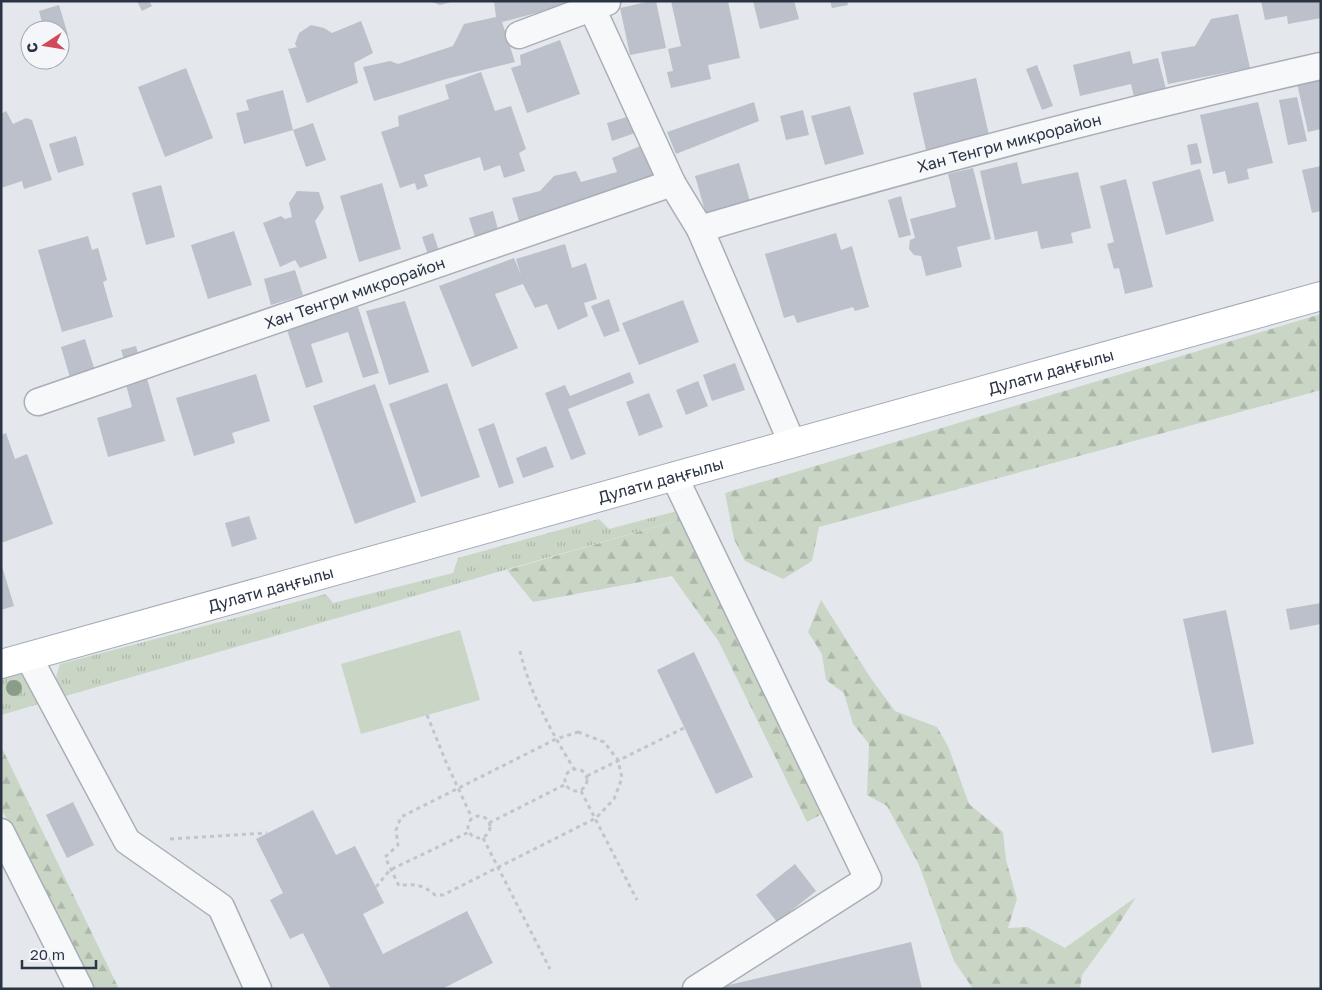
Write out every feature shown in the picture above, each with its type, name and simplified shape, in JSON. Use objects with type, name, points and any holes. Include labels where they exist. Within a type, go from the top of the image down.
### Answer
[{"type":"main road","name":"Дулати даңғылы","points":[[1,664],[1321,296]]},
{"type":"street","points":[[518,35],[600,4],[672,184],[700,229],[792,444]]},
{"type":"street","name":"Хан Тенгри микрорайон","points":[[700,229],[889,173],[1194,94],[1321,66]]},
{"type":"street","name":"Хан Тенгри микрорайон","points":[[38,402],[672,184]]},
{"type":"street","points":[[674,476],[868,879],[696,989]]},
{"type":"street","points":[[28,656],[127,841],[221,907],[258,989]]},
{"type":"street","points":[[1,832],[80,989]]},
{"type":"path","points":[[520,651],[527,680],[556,739],[574,769]]},
{"type":"path","points":[[427,715],[472,818]]},
{"type":"path","points":[[587,776],[684,728]]},
{"type":"path","points":[[578,732],[604,742],[618,760],[622,778],[614,799],[596,818],[443,895],[435,895],[426,887],[410,884],[399,886],[390,870],[385,857],[398,845],[396,830],[400,817],[556,739],[578,732]]},
{"type":"path","points":[[566,784],[567,773],[574,769],[582,770],[587,776],[587,783],[581,791]]},
{"type":"path","points":[[566,784],[573,791],[581,791]]},
{"type":"path","points":[[489,823],[566,784]]},
{"type":"path","points":[[581,791],[637,900]]},
{"type":"path","points":[[468,832],[468,824],[472,818],[480,816],[489,823]]},
{"type":"path","points":[[468,832],[476,838],[483,838],[488,834],[489,823]]},
{"type":"path","points":[[376,887],[390,870],[468,832]]},
{"type":"path","points":[[127,841],[268,833]]},
{"type":"path","points":[[483,838],[550,969]]},
{"type":"green space","points":[[1321,314],[1321,390],[819,527],[812,561],[783,579],[745,561],[734,539],[725,493]]},
{"type":"green space","points":[[677,511],[682,519],[62,697],[56,677],[60,664],[326,594],[333,603],[453,573],[458,558],[599,519],[609,529]]},
{"type":"green space","points":[[682,519],[822,814],[807,822],[719,642],[672,576],[533,602],[507,570]]},
{"type":"green space","points":[[821,600],[870,677],[895,711],[937,727],[948,746],[969,804],[1003,832],[1006,860],[1017,899],[1008,928],[1027,927],[1065,948],[1136,897],[1115,930],[1082,975],[1080,989],[973,989],[954,961],[919,865],[887,806],[867,795],[869,744],[853,724],[844,693],[826,680],[822,654],[808,632]]},
{"type":"green space","points":[[460,630],[480,700],[361,734],[341,664]]},
{"type":"green space","points":[[22,668],[42,703],[1,715],[1,675]]},
{"type":"green space","points":[[1,746],[119,989],[94,989],[1,808]]},
{"type":"building","points":[[137,1],[149,1],[152,6],[142,11]]},
{"type":"building","points":[[429,1],[451,1],[451,2],[440,5]]},
{"type":"building","points":[[494,1],[578,2],[502,22],[515,62],[446,79],[374,101],[363,67],[390,61],[398,64],[453,46],[464,24],[496,17]]},
{"type":"building","points":[[656,1],[666,48],[630,55],[620,8]]},
{"type":"building","points":[[671,1],[728,1],[740,58],[708,65],[711,79],[671,88],[667,72],[673,71],[668,49],[681,46]]},
{"type":"building","points":[[753,1],[794,1],[799,19],[760,29]]},
{"type":"building","points":[[830,1],[847,1],[848,5],[832,8]]},
{"type":"building","points":[[1261,1],[1321,1],[1321,18],[1288,24],[1287,16],[1265,20]]},
{"type":"building","points":[[59,5],[64,20],[41,20],[39,11]]},
{"type":"building","points":[[1238,14],[1250,68],[1168,84],[1161,52],[1195,46],[1211,19]]},
{"type":"building","points":[[361,21],[373,53],[354,63],[358,83],[307,103],[288,49],[297,47],[295,44],[299,33],[311,25],[324,28],[332,33]]},
{"type":"building","points":[[560,40],[580,94],[527,113],[511,68],[521,65],[520,55]]},
{"type":"building","points":[[1130,51],[1133,64],[1158,58],[1166,89],[1134,97],[1131,84],[1080,96],[1073,65]]},
{"type":"building","points":[[1037,65],[1053,106],[1042,110],[1026,69]]},
{"type":"building","points":[[186,68],[213,138],[165,157],[138,87]]},
{"type":"building","points":[[481,72],[495,111],[511,106],[526,149],[519,153],[525,171],[504,178],[500,165],[484,171],[480,157],[424,175],[428,186],[417,190],[415,183],[400,188],[381,132],[399,126],[398,116],[449,99],[445,85]]},
{"type":"building","points":[[1321,73],[1321,129],[1308,132],[1296,79]]},
{"type":"building","points":[[976,78],[989,135],[926,150],[913,93]]},
{"type":"building","points":[[283,90],[293,130],[244,144],[236,113],[249,110],[246,100]]},
{"type":"building","points":[[1297,97],[1307,141],[1288,145],[1279,100]]},
{"type":"building","points":[[754,102],[759,121],[676,154],[667,132]]},
{"type":"building","points":[[1258,102],[1273,163],[1247,169],[1249,179],[1228,184],[1225,171],[1213,174],[1200,115]]},
{"type":"building","points":[[850,106],[864,154],[825,165],[811,116]]},
{"type":"building","points":[[803,110],[809,135],[786,140],[780,116]]},
{"type":"building","points":[[6,111],[13,124],[26,118],[32,120],[52,180],[24,189],[22,181],[1,188],[1,114]]},
{"type":"building","points":[[630,116],[635,133],[612,141],[607,123]]},
{"type":"building","points":[[313,123],[326,160],[306,167],[293,130]]},
{"type":"building","points":[[76,136],[84,165],[58,173],[49,144]]},
{"type":"building","points":[[1197,143],[1202,163],[1191,165],[1187,145]]},
{"type":"building","points":[[645,144],[657,182],[522,231],[512,198],[540,191],[554,176],[576,171],[581,182],[617,172],[612,158]]},
{"type":"building","points":[[1017,162],[1022,184],[1078,172],[1091,228],[1071,233],[1073,243],[1041,249],[1037,231],[995,240],[980,171]]},
{"type":"building","points":[[739,163],[750,201],[706,214],[695,176]]},
{"type":"building","points":[[1321,166],[1321,211],[1312,213],[1302,170]]},
{"type":"building","points":[[973,168],[991,239],[957,247],[962,267],[926,276],[921,256],[914,255],[909,249],[910,240],[915,238],[910,219],[956,207],[948,174]]},
{"type":"building","points":[[1200,169],[1214,221],[1166,235],[1152,182]]},
{"type":"building","points":[[1126,179],[1153,287],[1125,294],[1119,268],[1114,269],[1107,244],[1114,242],[1100,186]]},
{"type":"building","points":[[382,183],[401,249],[359,262],[340,196]]},
{"type":"building","points":[[161,185],[175,237],[146,245],[132,193]]},
{"type":"building","points":[[297,191],[319,192],[324,208],[315,221],[327,258],[300,268],[295,260],[280,267],[263,223],[281,216],[285,219],[292,217],[289,203]]},
{"type":"building","points":[[901,196],[911,235],[899,238],[888,200]]},
{"type":"building","points":[[493,211],[499,233],[476,240],[469,218]]},
{"type":"building","points":[[234,231],[252,285],[208,299],[191,245]]},
{"type":"building","points":[[433,233],[440,254],[429,258],[422,237]]},
{"type":"building","points":[[836,233],[841,250],[852,246],[869,307],[855,311],[853,307],[797,323],[794,315],[784,318],[765,254]]},
{"type":"building","points":[[88,236],[92,250],[98,248],[107,280],[103,282],[113,317],[62,332],[38,250]]},
{"type":"building","points":[[565,244],[572,268],[586,263],[597,299],[584,303],[588,316],[558,330],[547,304],[535,308],[523,284],[495,294],[518,348],[472,367],[439,286],[514,258],[521,275],[516,259]]},
{"type":"building","points":[[295,270],[303,295],[271,305],[264,279]]},
{"type":"building","points":[[609,299],[620,331],[604,337],[591,306]]},
{"type":"building","points":[[683,300],[699,342],[639,365],[622,323]]},
{"type":"building","points":[[405,301],[429,372],[389,385],[366,311]]},
{"type":"building","points":[[358,307],[379,373],[363,378],[348,332],[311,344],[323,382],[306,388],[287,330]]},
{"type":"building","points":[[85,339],[96,374],[71,381],[61,347]]},
{"type":"building","points":[[136,346],[139,357],[125,362],[121,350]]},
{"type":"building","points":[[735,363],[745,390],[712,401],[703,375]]},
{"type":"building","points":[[630,372],[634,383],[568,409],[586,454],[571,460],[545,393],[565,385],[570,396]]},
{"type":"building","points":[[256,374],[270,421],[232,433],[235,443],[194,456],[176,398]]},
{"type":"building","points":[[146,375],[165,441],[108,457],[97,418],[132,407],[125,381]]},
{"type":"building","points":[[698,381],[708,406],[686,415],[676,390]]},
{"type":"building","points":[[447,383],[480,477],[421,497],[389,404]]},
{"type":"building","points":[[375,384],[416,502],[355,524],[313,406]]},
{"type":"building","points":[[649,393],[663,427],[639,436],[626,402]]},
{"type":"building","points":[[494,423],[514,483],[499,488],[478,429]]},
{"type":"building","points":[[6,433],[15,459],[27,454],[53,524],[1,543],[1,435]]},
{"type":"building","points":[[546,446],[554,467],[523,478],[516,458]]},
{"type":"building","points":[[249,516],[257,539],[232,547],[225,523]]},
{"type":"building","points":[[1,563],[14,606],[1,610]]},
{"type":"building","points":[[1321,603],[1321,624],[1290,630],[1286,609]]},
{"type":"building","points":[[1226,610],[1254,744],[1212,753],[1183,619]]},
{"type":"building","points":[[694,652],[753,777],[716,794],[657,670]]},
{"type":"building","points":[[73,802],[94,845],[67,858],[46,815]]},
{"type":"building","points":[[313,810],[336,855],[355,846],[384,903],[363,914],[383,954],[467,911],[493,963],[442,989],[331,989],[303,933],[290,939],[270,900],[283,893],[256,839]]},
{"type":"building","points":[[795,864],[816,891],[777,922],[756,895]]},
{"type":"building","points":[[911,942],[922,989],[716,989],[716,988]]}]
